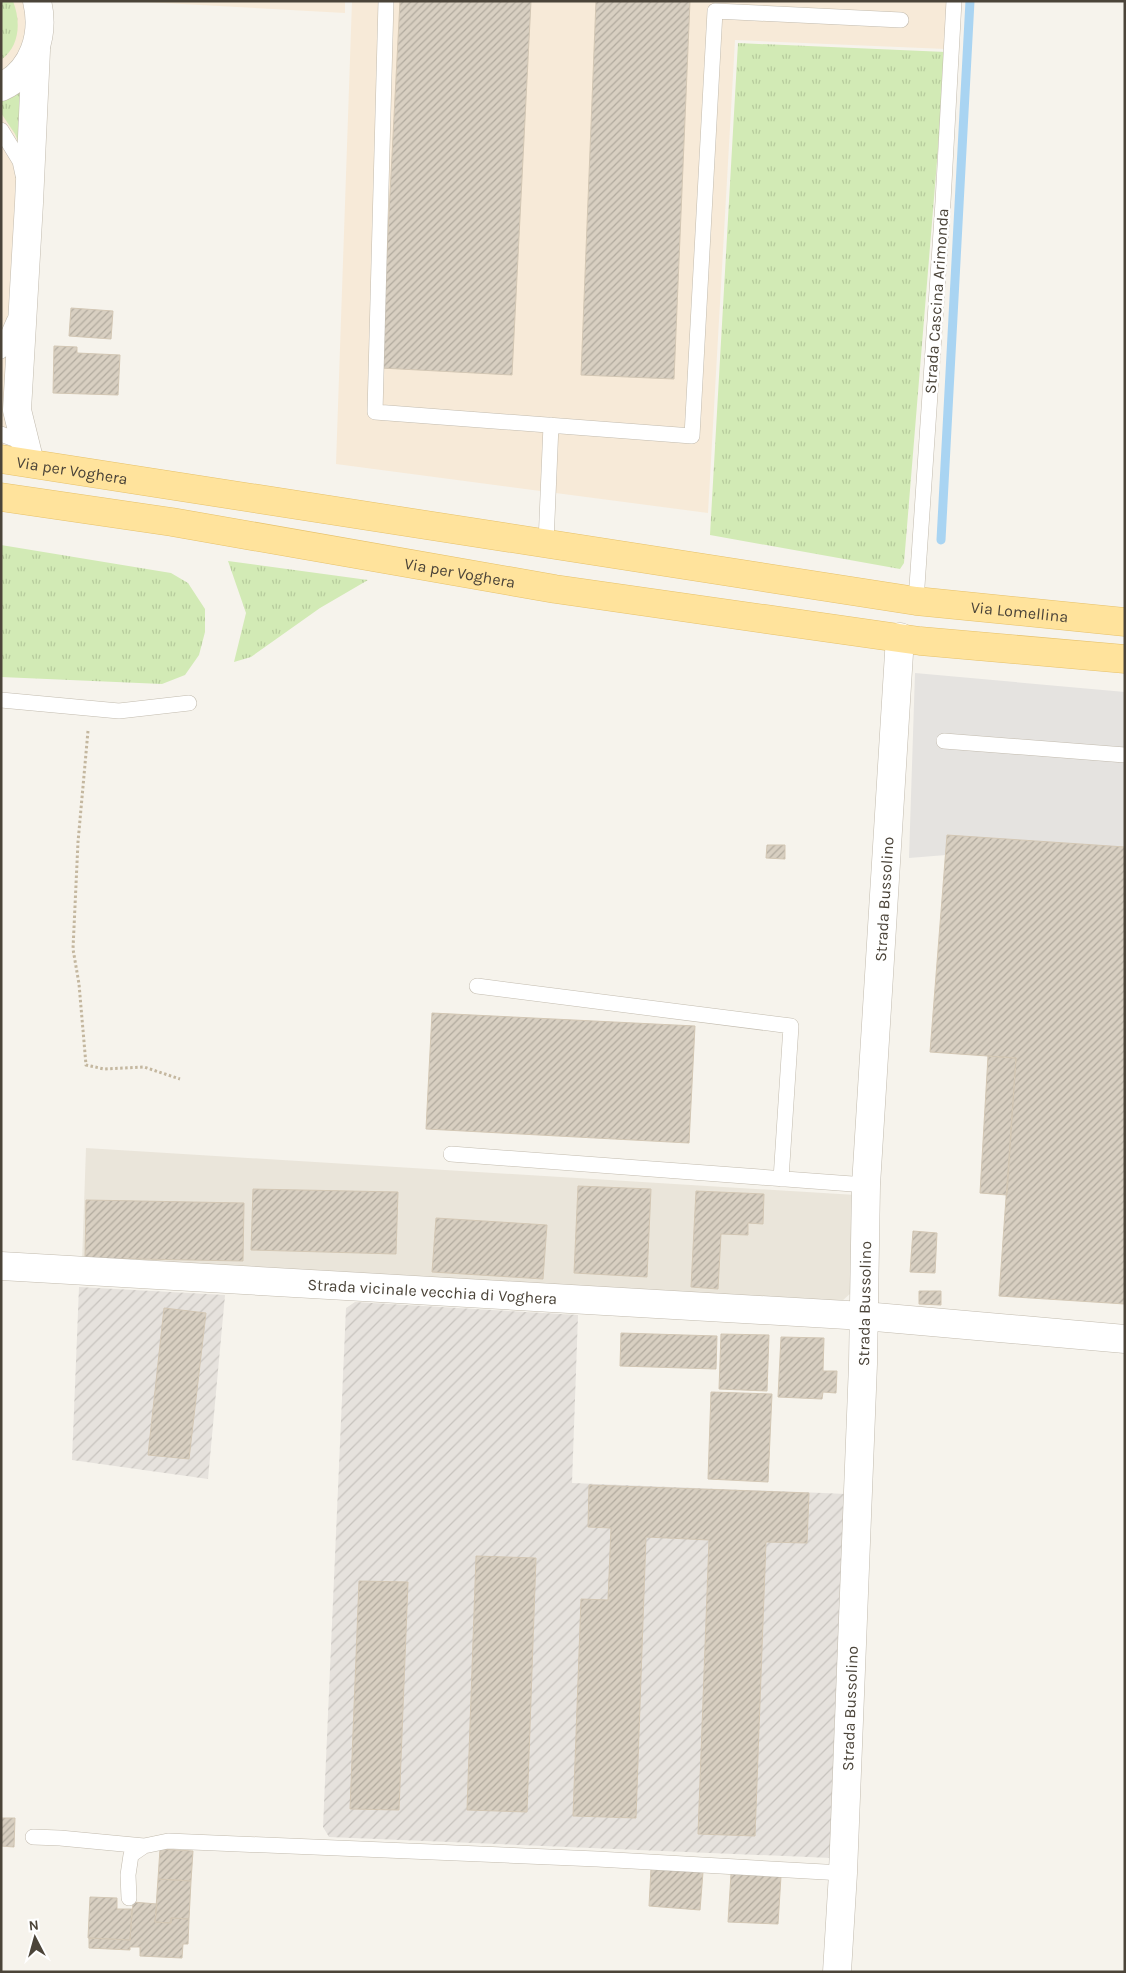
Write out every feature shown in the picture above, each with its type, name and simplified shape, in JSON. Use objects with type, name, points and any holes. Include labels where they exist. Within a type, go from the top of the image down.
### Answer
[{"type":"main road","name":"Via per Voghera","points":[[1,459],[19,447],[546,543],[916,600]]},
{"type":"main road","name":"Via per Voghera","points":[[1,497],[172,522],[555,589],[910,639]]},
{"type":"main road","name":"Via Lomellina","points":[[916,600],[1125,622]]},
{"type":"main road","points":[[910,639],[1125,659]]},
{"type":"street","points":[[19,447],[17,410],[36,50],[40,38],[41,25],[37,1]]},
{"type":"street","points":[[11,80],[36,50]]},
{"type":"street","name":"Strada Bussolino","points":[[837,1972],[843,1874],[864,1316],[866,1185],[910,639]]},
{"type":"street","name":"Strada vicinale vecchia di Voghera","points":[[1,1266],[864,1316],[1125,1339]]},
{"type":"lane","points":[[386,1],[374,412],[692,436],[715,12],[900,20]]},
{"type":"lane","name":"Strada Cascina Arimonda","points":[[916,600],[954,1]]},
{"type":"lane","points":[[11,80],[20,161],[29,203]]},
{"type":"lane","points":[[1,130],[20,161]]},
{"type":"lane","points":[[1,351],[24,299]]},
{"type":"lane","points":[[546,543],[551,425]]},
{"type":"lane","points":[[1,700],[120,711],[189,703]]},
{"type":"lane","points":[[944,740],[1125,754]]},
{"type":"lane","points":[[477,986],[791,1026],[781,1179]]},
{"type":"lane","points":[[451,1154],[866,1185]]},
{"type":"lane","points":[[33,1837],[144,1846],[168,1841],[587,1859],[843,1874]]},
{"type":"lane","points":[[129,1898],[128,1875],[131,1856],[144,1846]]},
{"type":"path","points":[[90,708],[78,842],[73,949],[80,984],[86,1064],[104,1069],[144,1067],[180,1079]]},
{"type":"shaded area","points":[[1,1],[30,1],[7,460],[1,459]]},
{"type":"shaded area","points":[[127,1],[345,1],[345,13]]},
{"type":"shaded area","points":[[352,1],[947,1],[946,49],[735,40],[708,513],[336,464]]},
{"type":"shaded area","points":[[915,673],[1125,692],[1125,847],[947,835],[946,855],[909,858]]},
{"type":"shaded area","points":[[86,1148],[856,1195],[852,1292],[841,1302],[82,1262]]},
{"type":"shaded area","points":[[79,1287],[225,1295],[208,1479],[72,1460]]},
{"type":"shaded area","points":[[355,1302],[578,1315],[572,1483],[847,1494],[831,1858],[329,1837],[323,1827],[346,1308]]},
{"type":"green space","points":[[1,1],[13,1],[18,25],[12,48],[1,60]]},
{"type":"green space","points":[[738,43],[946,52],[904,563],[900,569],[710,535]]},
{"type":"green space","points":[[31,74],[27,164],[15,134],[1,113],[1,96]]},
{"type":"green space","points":[[1,545],[171,573],[188,583],[205,609],[205,632],[199,655],[185,675],[162,684],[1,677]]},
{"type":"green space","points":[[228,561],[368,580],[320,608],[251,657],[234,662],[246,613]]},
{"type":"building","points":[[400,1],[531,1],[512,375],[381,368]]},
{"type":"building","points":[[596,1],[690,1],[674,379],[581,375]]},
{"type":"building","points":[[71,308],[113,311],[111,339],[69,336]]},
{"type":"building","points":[[54,346],[77,347],[77,353],[120,355],[118,395],[53,393]]},
{"type":"building","points":[[947,835],[1125,847],[1125,1304],[999,1296],[1016,1058],[930,1052]]},
{"type":"building","points":[[767,845],[785,845],[785,859],[766,858]]},
{"type":"building","points":[[432,1013],[695,1026],[689,1143],[426,1129]]},
{"type":"building","points":[[988,1056],[1016,1058],[1007,1195],[980,1193]]},
{"type":"building","points":[[578,1186],[651,1189],[647,1277],[574,1273]]},
{"type":"building","points":[[253,1189],[398,1192],[396,1254],[251,1250]]},
{"type":"building","points":[[696,1191],[764,1194],[763,1224],[748,1223],[748,1235],[721,1234],[718,1289],[691,1287]]},
{"type":"building","points":[[86,1200],[244,1203],[243,1261],[85,1258]]},
{"type":"building","points":[[436,1218],[547,1225],[543,1279],[432,1272]]},
{"type":"building","points":[[913,1231],[937,1233],[935,1273],[910,1272]]},
{"type":"building","points":[[919,1291],[941,1291],[941,1305],[919,1304]]},
{"type":"building","points":[[164,1308],[206,1313],[189,1459],[148,1455]]},
{"type":"building","points":[[621,1333],[717,1336],[716,1369],[620,1366]]},
{"type":"building","points":[[721,1334],[769,1335],[767,1391],[719,1389]]},
{"type":"building","points":[[781,1337],[824,1338],[823,1371],[837,1371],[836,1393],[823,1392],[822,1399],[778,1397]]},
{"type":"building","points":[[711,1392],[772,1394],[768,1482],[708,1479]]},
{"type":"building","points":[[589,1485],[809,1493],[807,1543],[766,1542],[755,1836],[698,1834],[709,1540],[646,1537],[636,1818],[573,1816],[581,1599],[608,1600],[611,1528],[588,1527]]},
{"type":"building","points":[[476,1556],[536,1558],[527,1812],[467,1810]]},
{"type":"building","points":[[359,1581],[408,1582],[399,1810],[350,1809]]},
{"type":"building","points":[[1,1818],[15,1818],[14,1847],[1,1846]]},
{"type":"building","points":[[160,1849],[193,1851],[191,1881],[158,1879]]},
{"type":"building","points":[[651,1868],[703,1872],[700,1910],[649,1906]]},
{"type":"building","points":[[731,1874],[781,1876],[778,1924],[728,1922]]},
{"type":"building","points":[[158,1879],[191,1881],[189,1919],[171,1918],[171,1923],[155,1922]]},
{"type":"building","points":[[90,1897],[117,1898],[117,1909],[132,1909],[130,1940],[88,1938]]},
{"type":"building","points":[[133,1902],[157,1904],[155,1922],[171,1923],[171,1918],[189,1919],[188,1944],[183,1944],[182,1958],[140,1956],[140,1947],[130,1947],[130,1950],[89,1948],[89,1938],[130,1940]]},
{"type":"waterway","points":[[941,540],[970,1]]}]
